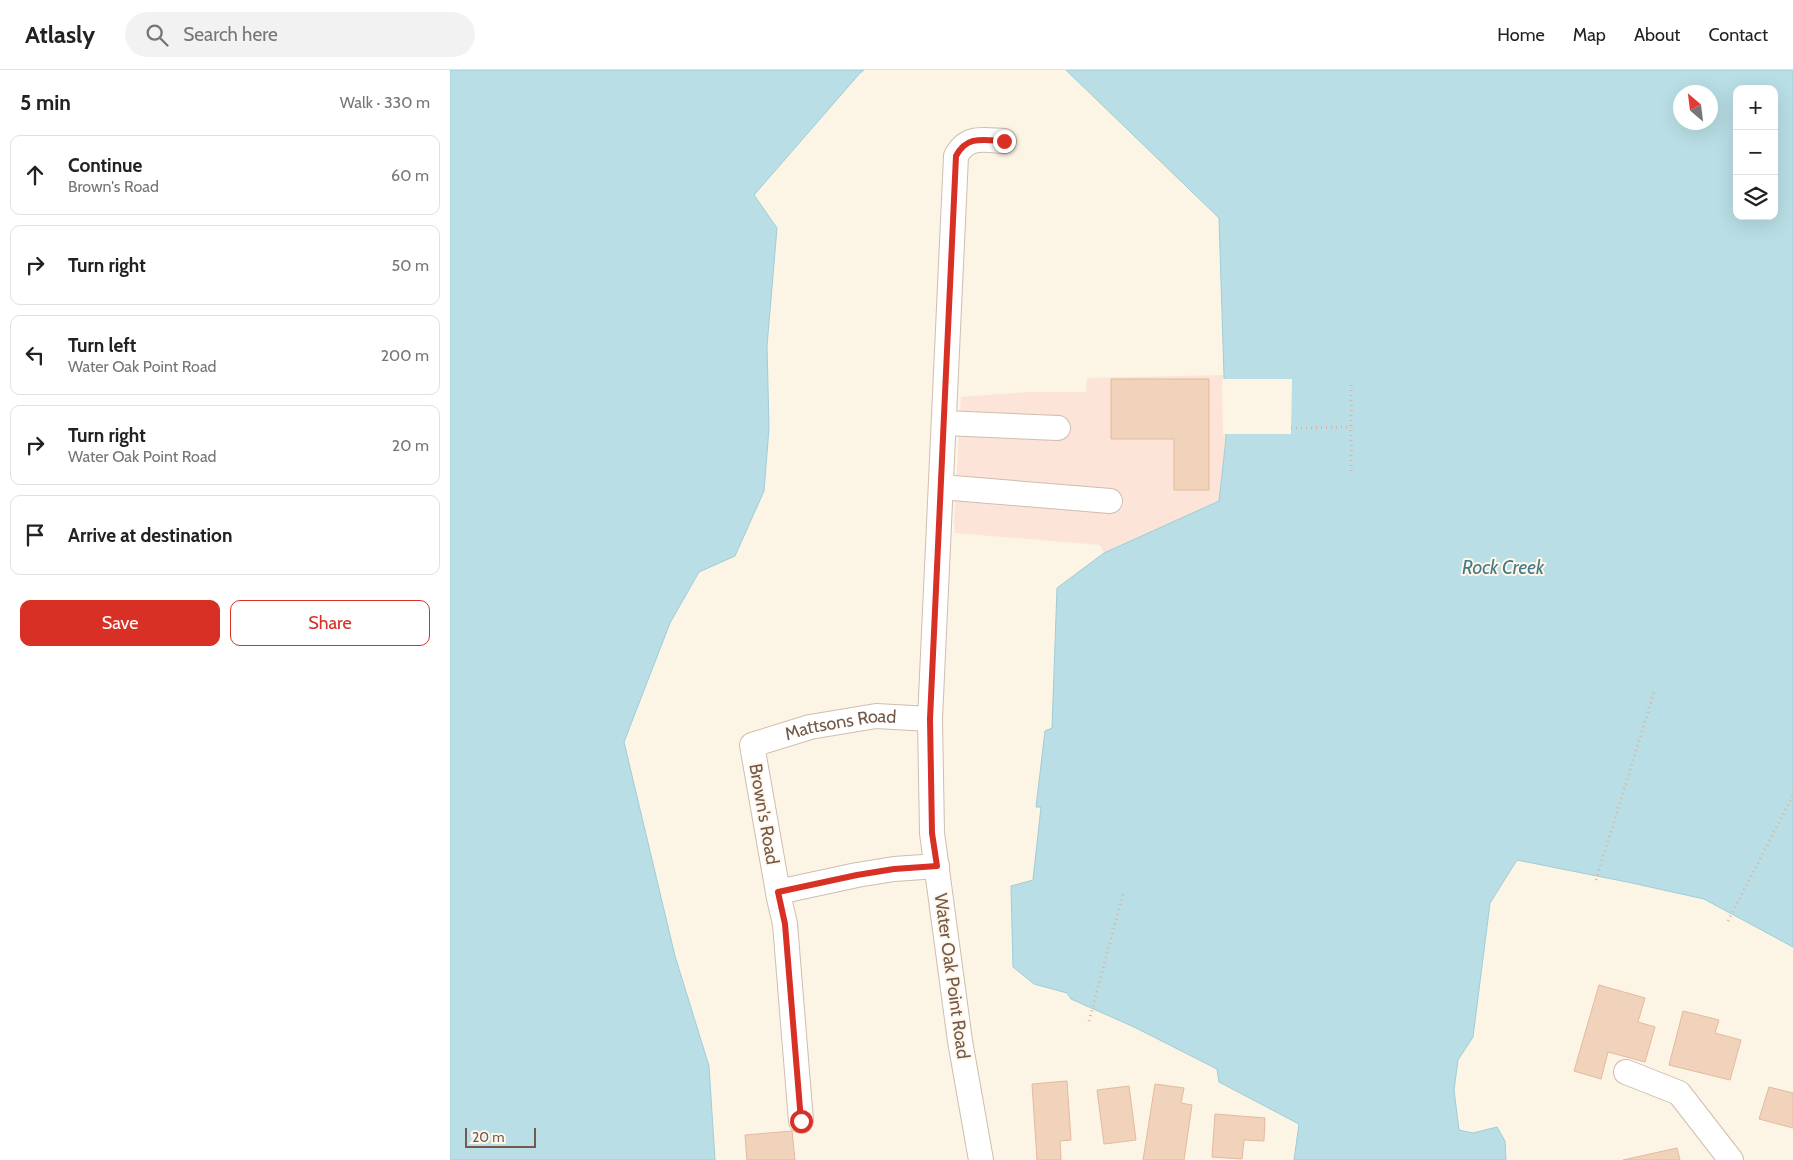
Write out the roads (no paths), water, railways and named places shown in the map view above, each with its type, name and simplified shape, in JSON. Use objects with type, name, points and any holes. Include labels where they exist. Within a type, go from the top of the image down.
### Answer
[{"type":"street","name":"Water Oak Point Road","points":[[981,1160],[960,1041],[932,833],[930,719],[956,156],[966,143],[977,140],[1004,141]]},
{"type":"street","points":[[944,423],[1058,428]]},
{"type":"street","points":[[941,487],[1110,501]]},
{"type":"street","name":"Mattsons Road","points":[[752,745],[810,727],[876,716],[930,719]]},
{"type":"street","name":"Brown's Road","points":[[752,745],[785,924],[801,1121]]},
{"type":"street","points":[[778,892],[857,875],[894,869],[937,866]]},
{"type":"street","points":[[1626,1072],[1679,1093],[1731,1160]]},
{"type":"water","points":[[450,70],[864,70],[754,195],[777,228],[767,346],[769,428],[764,491],[735,556],[699,572],[670,623],[624,742],[675,956],[709,1066],[715,1160],[450,1160]]},
{"type":"water","name":"Rock Creek","points":[[1066,70],[1793,70],[1793,947],[1704,899],[1517,860],[1490,903],[1473,1037],[1458,1060],[1454,1090],[1459,1130],[1473,1133],[1497,1127],[1505,1141],[1506,1160],[1294,1160],[1299,1124],[1219,1082],[1217,1069],[1134,1027],[1071,999],[1067,993],[1034,984],[1013,967],[1011,886],[1033,880],[1041,807],[1036,807],[1045,731],[1052,728],[1057,588],[1104,553],[1219,501],[1226,439],[1219,218]]}]
